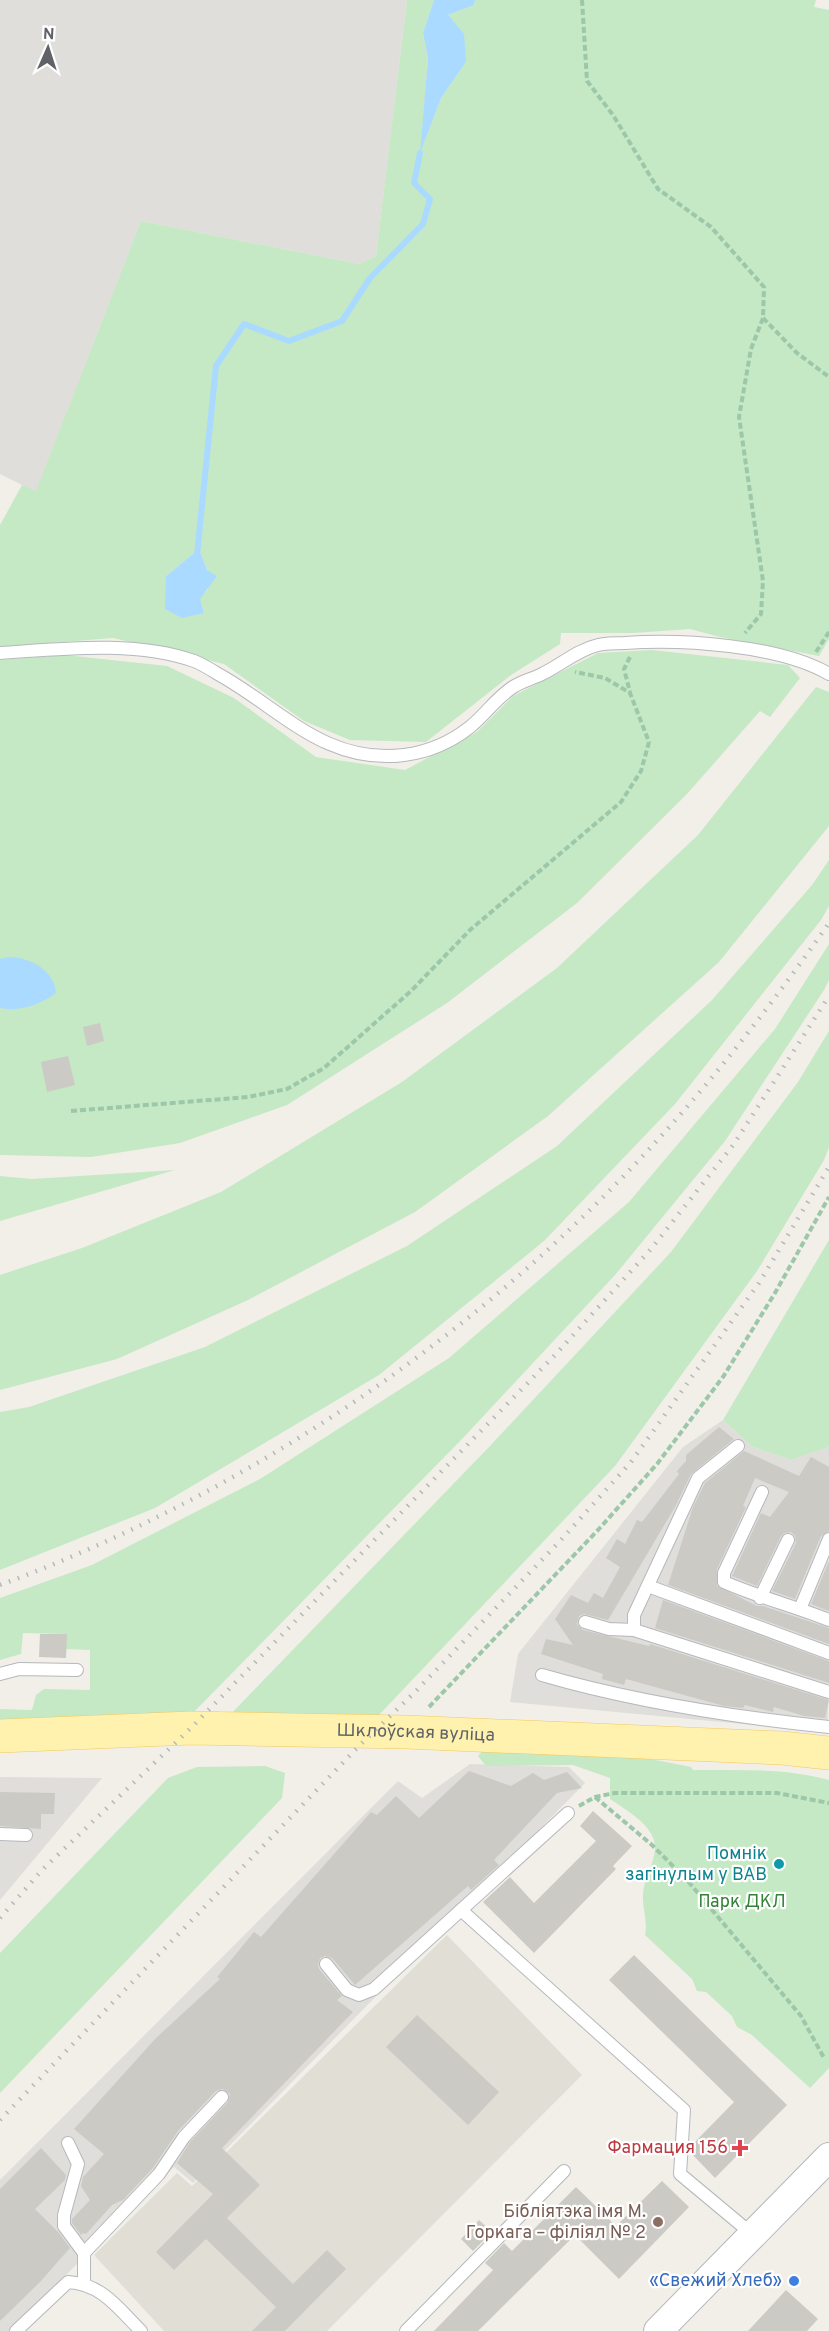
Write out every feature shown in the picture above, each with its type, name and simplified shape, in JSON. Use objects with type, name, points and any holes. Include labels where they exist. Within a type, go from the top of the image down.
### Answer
[{"type":"main road","name":"Шклоўская вуліца","points":[[0,1736],[191,1728],[406,1732],[782,1748],[829,1753]]},
{"type":"street","points":[[658,2331],[829,2157]]},
{"type":"lane","points":[[0,653],[62,648],[122,649],[159,652],[195,661],[247,689],[287,720],[324,743],[370,756],[405,755],[443,745],[470,727],[515,686],[600,644],[668,641],[732,647],[810,663],[829,674]]},
{"type":"lane","points":[[634,1630],[634,1615],[698,1478],[738,1446]]},
{"type":"lane","points":[[762,1492],[724,1573],[724,1582],[760,1598],[829,1620]]},
{"type":"lane","points":[[800,1609],[829,1539]]},
{"type":"lane","points":[[760,1598],[788,1540]]},
{"type":"lane","points":[[648,1586],[829,1653]]},
{"type":"lane","points":[[585,1622],[609,1629],[634,1630],[829,1692]]},
{"type":"lane","points":[[0,1674],[19,1669],[77,1670]]},
{"type":"lane","points":[[542,1675],[592,1689],[725,1715],[829,1727]]},
{"type":"lane","points":[[326,1964],[347,1990],[359,1995],[374,1989],[568,1813]]},
{"type":"lane","points":[[0,1834],[26,1835]]},
{"type":"lane","points":[[461,1910],[684,2110],[680,2174],[752,2234]]},
{"type":"lane","points":[[84,2253],[159,2174],[184,2137],[222,2097]]},
{"type":"lane","points":[[68,2143],[78,2164],[64,2215],[64,2226],[84,2253],[84,2283]]},
{"type":"lane","points":[[406,2331],[564,2171]]},
{"type":"lane","points":[[16,2331],[68,2282],[84,2283],[101,2291],[141,2331]]},
{"type":"path","points":[[582,0],[587,81],[613,115],[658,189],[711,227],[764,287],[763,318],[751,349],[739,417],[763,581],[761,614],[732,647]]},
{"type":"path","points":[[763,318],[797,353],[829,377]]},
{"type":"path","points":[[810,663],[829,632]]},
{"type":"path","points":[[71,1112],[248,1097],[286,1089],[324,1068],[411,991],[470,930],[621,802],[641,771],[649,742],[630,693],[624,669],[638,642]]},
{"type":"path","points":[[544,673],[577,672],[605,678],[630,693]]},
{"type":"path","points":[[406,1732],[444,1689],[590,1539],[657,1464],[723,1377],[775,1293],[829,1197]]},
{"type":"path","points":[[568,1813],[595,1797],[615,1793],[777,1793],[829,1803]]},
{"type":"path","points":[[595,1797],[652,1845],[687,1880],[801,2016],[824,2058]]},
{"type":"shaded area","points":[[0,0],[407,0],[376,256],[359,264],[141,221],[36,492],[0,474]]},
{"type":"shaded area","points":[[723,1420],[753,1447],[791,1460],[829,1447],[828,1732],[510,1702],[518,1654],[683,1447]]},
{"type":"shaded area","points":[[470,1764],[569,1767],[585,1783],[193,2183],[174,2167],[10,2331],[0,2331],[0,2180],[398,1781],[422,1798]]},
{"type":"shaded area","points":[[0,1777],[102,1778],[0,1900]]},
{"type":"shaded area","points":[[447,1935],[582,2075],[327,2331],[164,2331],[94,2255],[177,2173],[192,2186]]},
{"type":"green space","points":[[407,0],[434,0],[423,33],[428,59],[421,149],[441,98],[466,62],[448,15],[474,5],[475,0],[816,0],[814,7],[829,10],[829,639],[819,656],[690,629],[633,633],[561,633],[560,644],[511,675],[426,742],[350,740],[304,721],[224,664],[113,638],[0,647],[0,525],[22,485],[36,491],[141,221],[359,264],[376,256]],"holes":[[[199,549],[207,570],[208,589],[199,599],[204,612],[166,576]]]},
{"type":"green space","points":[[652,650],[788,665],[800,678],[770,717],[760,711],[687,794],[577,903],[447,1003],[287,1105],[180,1143],[91,1157],[0,1155],[0,660],[65,655],[167,666],[234,698],[316,757],[405,770],[477,732],[513,696],[598,653]]},
{"type":"green space","points":[[816,687],[829,692],[829,826],[719,962],[548,1116],[415,1212],[248,1300],[117,1359],[0,1390],[0,1275],[82,1248],[221,1192],[402,1082],[557,968],[698,835]]},
{"type":"green space","points":[[829,860],[829,906],[821,920],[675,1104],[544,1241],[379,1375],[155,1508],[0,1570],[0,1412],[29,1407],[205,1347],[407,1246],[557,1146],[712,1000],[812,885]]},
{"type":"green space","points":[[829,944],[829,980],[824,990],[725,1141],[615,1275],[463,1438],[185,1721],[0,1721],[0,1709],[32,1710],[36,1695],[44,1689],[90,1690],[90,1650],[66,1649],[66,1634],[23,1633],[21,1654],[0,1660],[0,1598],[92,1565],[260,1479],[449,1358],[629,1202],[775,1029]]},
{"type":"green space","points":[[829,1031],[829,1147],[824,1160],[757,1271],[615,1466],[378,1716],[227,1718],[489,1447],[671,1252],[798,1082]]},
{"type":"green space","points":[[175,1170],[0,1221],[0,1176],[32,1179]]},
{"type":"green space","points":[[829,1240],[829,1447],[791,1460],[753,1447],[723,1420]]},
{"type":"green space","name":"Парк ДКЛ","points":[[484,1749],[635,1756],[691,1767],[693,1770],[796,1773],[829,1780],[829,2068],[810,2088],[752,2035],[737,2027],[732,2016],[706,1992],[697,1991],[692,1979],[645,1935],[643,1894],[654,1855],[654,1841],[646,1826],[610,1799],[610,1778],[573,1765],[486,1766],[478,1756]]},
{"type":"green space","points":[[265,1766],[285,1773],[282,1798],[0,2093],[0,1953],[168,1778],[197,1767]]},
{"type":"water","points":[[434,0],[475,0],[474,5],[448,15],[464,34],[466,62],[441,98],[420,153],[428,59],[423,33]]},
{"type":"water","points":[[199,549],[207,570],[217,576],[200,599],[204,613],[182,618],[165,609],[166,576]]},
{"type":"water","points":[[8,957],[24,959],[40,966],[51,978],[56,993],[29,1006],[15,1009],[0,1008],[0,959]]},
{"type":"building","points":[[100,1023],[104,1041],[87,1046],[83,1027]]},
{"type":"building","points":[[68,1056],[75,1085],[47,1092],[41,1062]]},
{"type":"building","points":[[719,1427],[734,1439],[691,1474],[675,1507],[608,1620],[584,1614],[579,1616],[577,1624],[583,1630],[649,1646],[650,1644],[829,1700],[825,1718],[804,1716],[774,1707],[773,1712],[745,1705],[743,1708],[724,1706],[626,1679],[624,1685],[602,1679],[603,1674],[541,1654],[546,1639],[573,1645],[555,1619],[571,1595],[588,1603],[594,1593],[603,1598],[620,1567],[606,1558],[617,1539],[625,1544],[637,1520],[642,1522],[679,1474],[677,1471],[686,1461],[686,1455]]},
{"type":"building","points":[[744,1451],[799,1476],[811,1457],[829,1467],[829,1531],[821,1536],[795,1599],[772,1591],[796,1543],[795,1536],[791,1532],[781,1536],[757,1586],[732,1576],[761,1513],[770,1517],[789,1492],[755,1478],[743,1506],[746,1507],[717,1569],[717,1586],[757,1606],[829,1628],[829,1644],[668,1585],[693,1507],[705,1483]]},
{"type":"building","points":[[829,1561],[829,1611],[811,1604]]},
{"type":"building","points":[[663,1600],[829,1661],[829,1683],[655,1628]]},
{"type":"building","points":[[40,1634],[67,1634],[66,1658],[39,1657]]},
{"type":"building","points":[[469,1771],[511,1786],[533,1773],[544,1780],[567,1772],[582,1788],[557,1793],[494,1860],[499,1865],[471,1890],[468,1886],[355,1985],[332,1958],[325,1956],[320,1958],[319,1969],[342,1996],[337,2000],[353,2012],[222,2148],[260,2185],[227,2218],[293,2284],[327,2250],[346,2269],[285,2331],[252,2331],[276,2307],[206,2239],[174,2270],[156,2252],[213,2194],[177,2163],[190,2142],[228,2102],[230,2094],[223,2089],[216,2091],[178,2131],[153,2168],[123,2200],[112,2205],[86,2234],[81,2235],[72,2223],[72,2219],[90,2200],[81,2186],[83,2177],[104,2154],[74,2129],[156,2038],[220,1979],[217,1977],[254,1932],[261,1937],[371,1812],[377,1815],[396,1796],[419,1818]]},
{"type":"building","points":[[0,1792],[55,1793],[54,1814],[41,1814],[41,1829],[0,1826]]},
{"type":"building","points":[[593,1811],[632,1846],[613,1866],[616,1869],[534,1953],[483,1902],[510,1877],[534,1903],[596,1841],[580,1826]]},
{"type":"building","points":[[634,1955],[787,2105],[715,2178],[690,2152],[690,2147],[734,2102],[609,1980]]},
{"type":"building","points":[[417,2015],[499,2092],[468,2125],[386,2047]]},
{"type":"building","points":[[41,2148],[66,2175],[65,2180],[35,2209],[59,2233],[70,2248],[40,2282],[0,2321],[0,2189]]},
{"type":"building","points":[[662,2181],[689,2207],[619,2279],[575,2235],[478,2331],[434,2331],[493,2270],[485,2263],[504,2243],[512,2251],[576,2187],[616,2226]]},
{"type":"building","points":[[479,2220],[492,2232],[473,2251],[461,2239]]},
{"type":"building","points":[[786,2290],[818,2319],[807,2331],[748,2331]]},
{"type":"waterway","points":[[197,555],[216,366],[244,324],[289,341],[342,321],[370,278],[423,224],[430,199],[414,183],[420,153]]},
{"type":"railway","points":[[0,1585],[84,1551],[167,1512],[249,1468],[328,1419],[404,1367],[478,1310],[547,1250],[643,1156],[727,1060],[829,923]]},
{"type":"railway","points":[[0,1918],[42,1870],[191,1728],[556,1354],[651,1249],[734,1144],[829,996]]},
{"type":"railway","points":[[0,2120],[358,1747],[414,1693],[561,1540],[631,1462],[759,1283],[829,1167]]},
{"type":"place","name":"Помнік загінулым у ВАВ","points":[[779,1864]]},
{"type":"place","name":"Фармация 156","points":[[740,2148]]},
{"type":"place","name":"Бібліятэка імя М. Горкага – філіял № 2","points":[[658,2222]]},
{"type":"place","name":"«Свежий Хлеб»","points":[[794,2281]]}]
